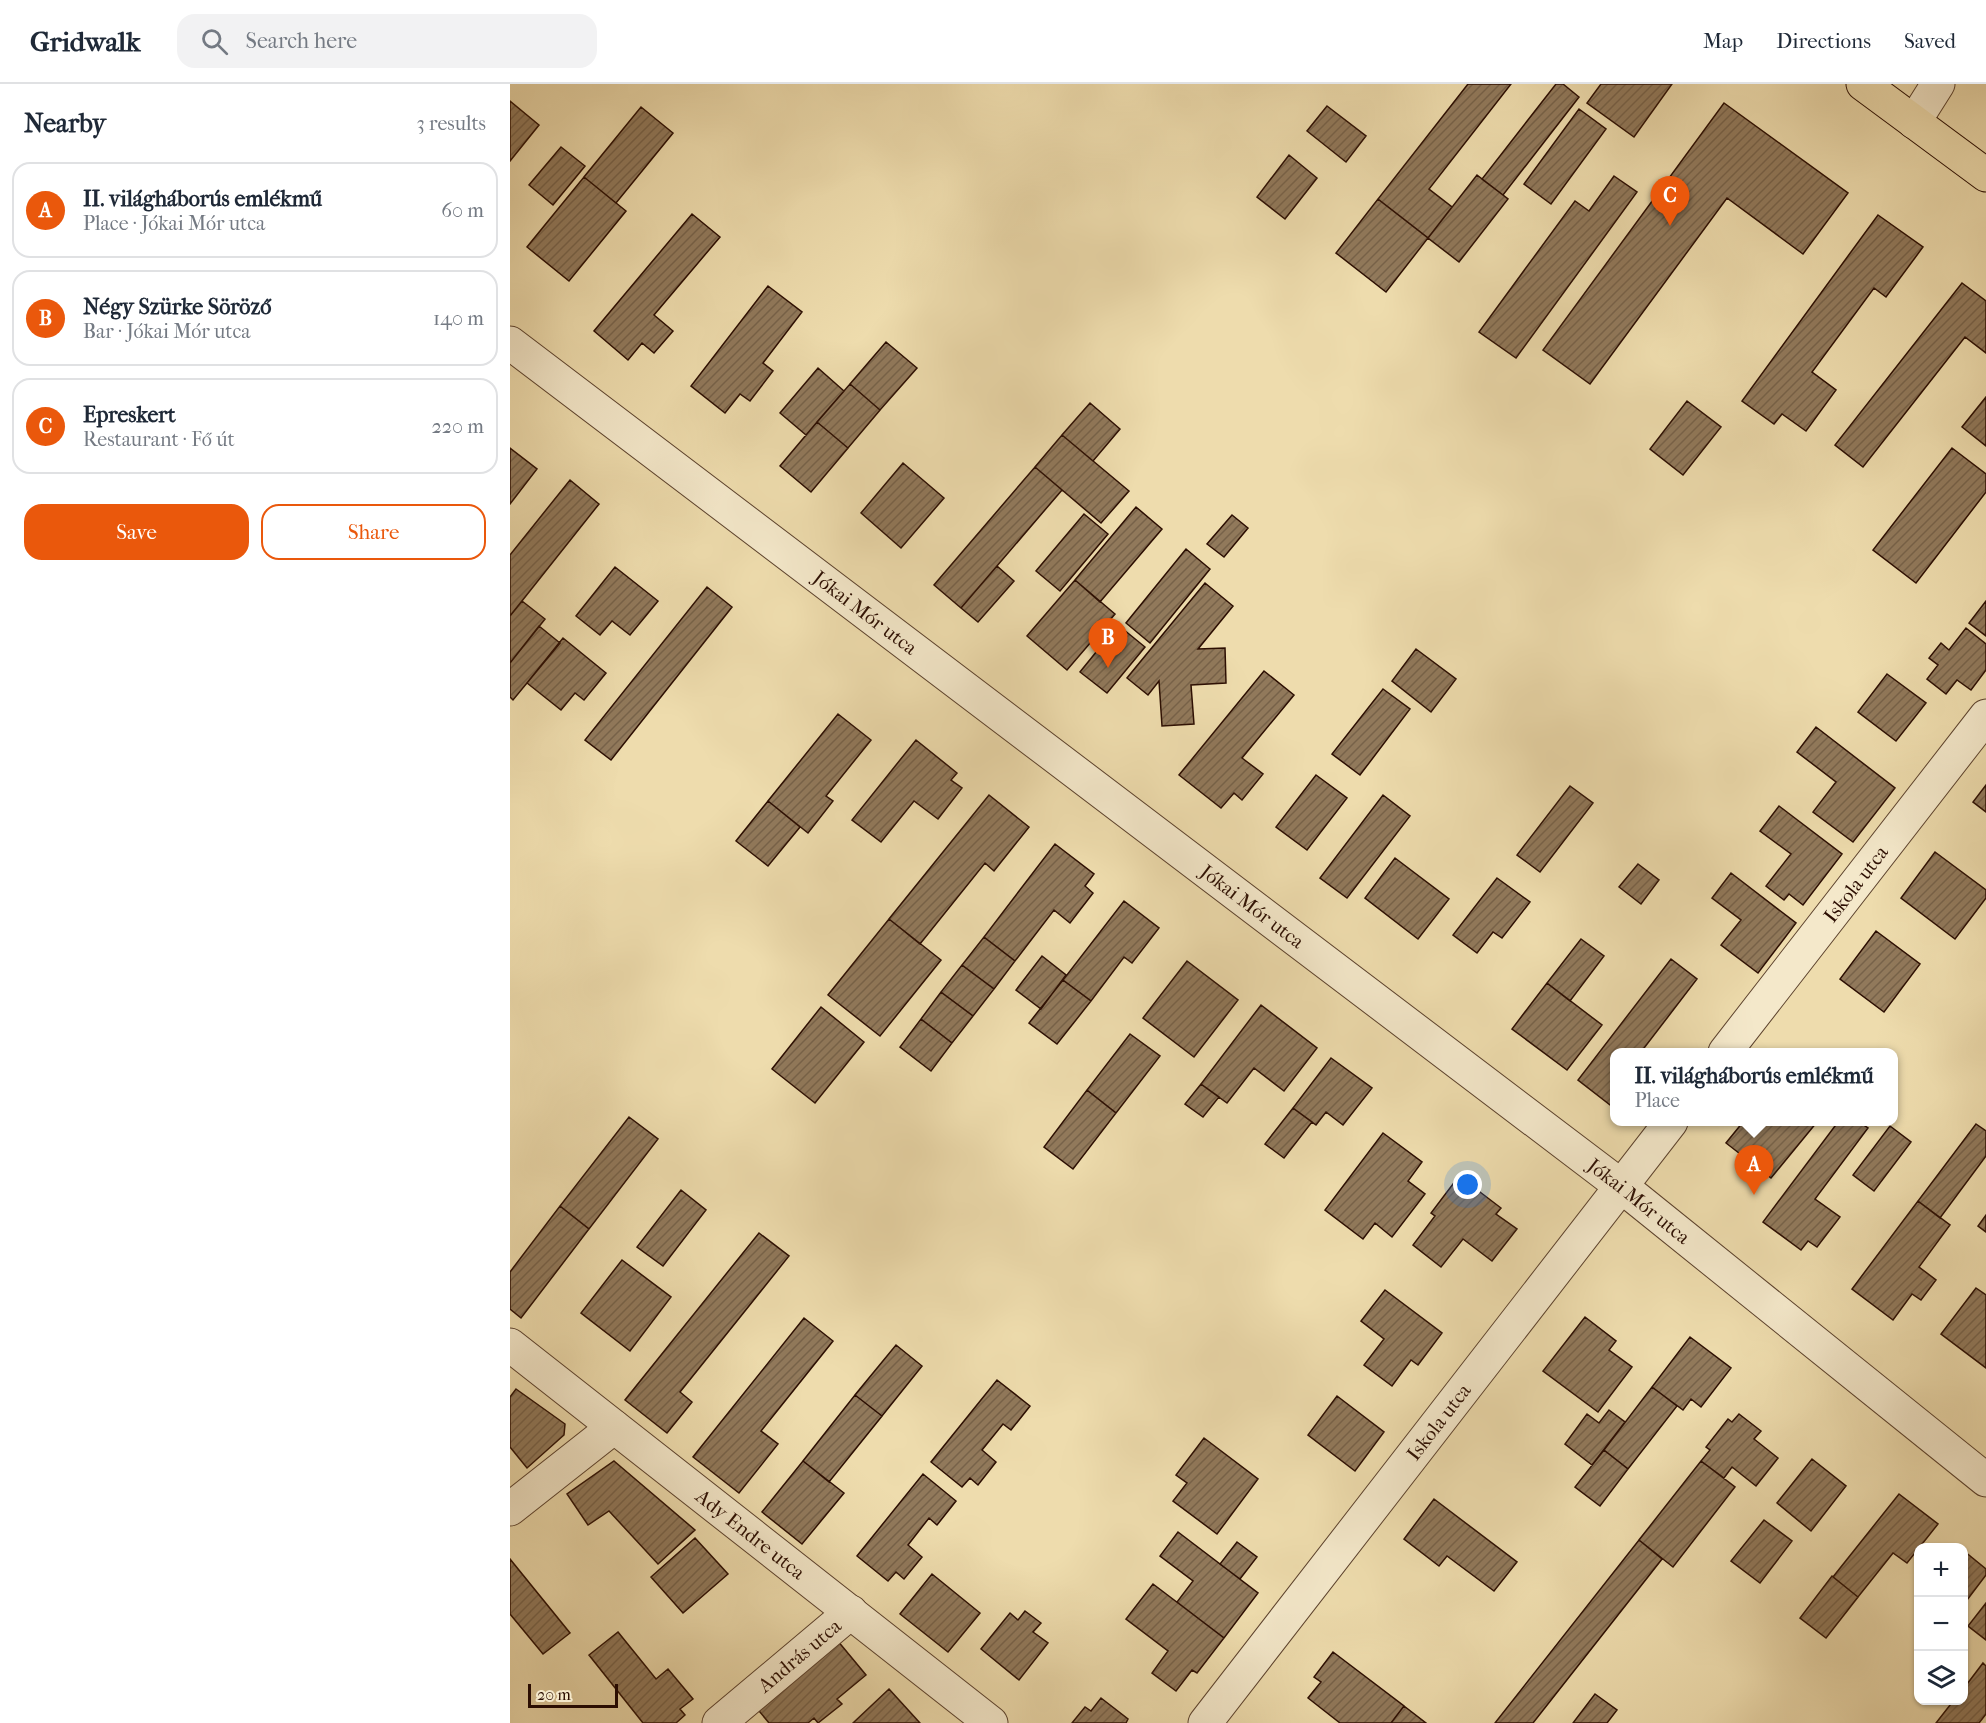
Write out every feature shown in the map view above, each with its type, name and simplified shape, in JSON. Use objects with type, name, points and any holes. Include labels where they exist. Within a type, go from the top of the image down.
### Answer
[{"type":"main road","points":[[1863,84],[1986,175]]},
{"type":"street","points":[[1914,122],[1938,84]]},
{"type":"street","name":"Jókai Mór utca","points":[[510,343],[1621,1186],[1986,1480]]},
{"type":"street","name":"Iskola utca","points":[[1729,1048],[1986,716]]},
{"type":"street","name":"Iskola utca","points":[[1205,1723],[1668,1126]]},
{"type":"street","name":"Ady Endre utca","points":[[510,1345],[991,1723]]},
{"type":"street","points":[[510,1509],[614,1427]]},
{"type":"street","name":"András utca","points":[[719,1723],[851,1612]]},
{"type":"building","points":[[1468,84],[1511,84],[1429,189],[1452,207],[1428,238],[1378,199]]},
{"type":"building","points":[[1556,84],[1563,84],[1579,97],[1503,195],[1482,179]]},
{"type":"building","points":[[1601,84],[1672,84],[1634,137],[1587,103]]},
{"type":"building","points":[[510,101],[539,125],[510,161]]},
{"type":"building","points":[[1724,103],[1848,193],[1803,254],[1727,198],[1590,384],[1543,350]]},
{"type":"building","points":[[1327,106],[1366,136],[1346,162],[1307,131]]},
{"type":"building","points":[[641,107],[673,133],[616,203],[584,177]]},
{"type":"building","points":[[1579,109],[1606,129],[1551,204],[1524,184]]},
{"type":"building","points":[[561,147],[585,166],[553,205],[529,185]]},
{"type":"building","points":[[1289,155],[1317,178],[1285,219],[1257,197]]},
{"type":"building","points":[[1477,175],[1508,199],[1459,262],[1428,238]]},
{"type":"building","points":[[1614,176],[1637,192],[1516,358],[1479,332],[1575,201],[1589,211]]},
{"type":"building","points":[[584,177],[626,211],[569,281],[527,247]]},
{"type":"building","points":[[1378,199],[1428,238],[1386,292],[1336,253]]},
{"type":"building","points":[[692,214],[720,237],[654,315],[673,331],[654,353],[642,343],[628,360],[594,331]]},
{"type":"building","points":[[1878,215],[1923,247],[1886,297],[1874,288],[1812,372],[1836,390],[1806,431],[1782,414],[1774,424],[1742,401]]},
{"type":"building","points":[[1962,283],[1986,301],[1986,353],[1965,337],[1863,467],[1835,445]]},
{"type":"building","points":[[768,286],[802,312],[763,363],[773,371],[750,401],[740,394],[725,413],[691,386]]},
{"type":"building","points":[[886,342],[917,368],[880,410],[850,384]]},
{"type":"building","points":[[818,368],[844,391],[806,435],[780,413]]},
{"type":"building","points":[[850,384],[880,410],[848,448],[817,422]]},
{"type":"building","points":[[1986,397],[1986,446],[1962,427]]},
{"type":"building","points":[[1687,401],[1721,427],[1683,475],[1650,449]]},
{"type":"building","points":[[1090,403],[1120,429],[1093,461],[1062,435]]},
{"type":"building","points":[[817,422],[848,448],[811,492],[780,466]]},
{"type":"building","points":[[1062,435],[1129,491],[1101,523],[1035,467]]},
{"type":"building","points":[[510,448],[537,469],[510,504]]},
{"type":"building","points":[[1952,448],[1986,474],[1986,492],[1916,583],[1873,550]]},
{"type":"building","points":[[903,463],[944,498],[901,548],[861,513]]},
{"type":"building","points":[[1035,467],[1062,490],[961,608],[934,585]]},
{"type":"building","points":[[570,480],[599,504],[510,616],[510,555]]},
{"type":"building","points":[[1136,507],[1162,529],[1100,602],[1075,580]]},
{"type":"building","points":[[1084,514],[1108,534],[1060,591],[1036,571]]},
{"type":"building","points":[[1232,515],[1248,528],[1224,557],[1207,544]]},
{"type":"building","points":[[1186,549],[1210,569],[1150,643],[1126,623]]},
{"type":"building","points":[[997,566],[1014,581],[978,622],[961,608]]},
{"type":"building","points":[[615,567],[658,601],[630,635],[612,621],[600,635],[576,616]]},
{"type":"building","points":[[1075,580],[1115,614],[1067,670],[1027,636]]},
{"type":"building","points":[[1205,583],[1233,606],[1198,649],[1225,648],[1226,683],[1191,685],[1194,724],[1162,726],[1159,681],[1148,695],[1127,678]]},
{"type":"building","points":[[707,587],[732,607],[611,760],[585,740]]},
{"type":"building","points":[[522,601],[545,619],[510,663],[510,616]]},
{"type":"building","points":[[1986,601],[1986,636],[1969,623]]},
{"type":"building","points":[[1118,625],[1145,647],[1107,693],[1080,672]]},
{"type":"building","points":[[539,626],[560,643],[513,700],[510,697],[510,663]]},
{"type":"building","points":[[1966,628],[1986,644],[1986,670],[1971,690],[1957,680],[1946,694],[1927,679],[1938,665],[1929,658],[1941,643],[1949,650]]},
{"type":"building","points":[[563,638],[606,673],[584,700],[575,693],[561,710],[527,683]]},
{"type":"building","points":[[1416,649],[1456,679],[1431,712],[1392,681]]},
{"type":"building","points":[[1264,671],[1294,695],[1242,758],[1263,774],[1242,800],[1234,793],[1221,808],[1179,775]]},
{"type":"building","points":[[1887,674],[1926,703],[1896,741],[1858,712]]},
{"type":"building","points":[[1383,689],[1410,709],[1360,775],[1332,754]]},
{"type":"building","points":[[838,714],[871,740],[826,796],[833,801],[808,833],[768,801]]},
{"type":"building","points":[[1816,727],[1895,788],[1853,842],[1813,812],[1836,782],[1797,752]]},
{"type":"building","points":[[916,740],[957,773],[951,780],[962,788],[938,819],[914,801],[881,842],[852,820]]},
{"type":"building","points":[[1316,775],[1347,798],[1307,850],[1276,827]]},
{"type":"building","points":[[1986,785],[1986,812],[1973,802]]},
{"type":"building","points":[[1570,786],[1593,803],[1540,872],[1517,855]]},
{"type":"building","points":[[989,795],[1029,827],[994,871],[985,863],[920,944],[889,919]]},
{"type":"building","points":[[1383,795],[1410,816],[1347,898],[1320,878]]},
{"type":"building","points":[[768,801],[800,827],[768,866],[736,841]]},
{"type":"building","points":[[1779,806],[1842,854],[1803,905],[1789,894],[1784,900],[1766,886],[1791,854],[1760,831]]},
{"type":"building","points":[[1055,844],[1094,874],[1085,886],[1093,893],[1070,923],[1054,910],[1015,961],[984,937]]},
{"type":"building","points":[[1935,852],[1986,890],[1986,898],[1955,939],[1901,898]]},
{"type":"building","points":[[1395,858],[1449,899],[1418,939],[1365,898]]},
{"type":"building","points":[[1638,864],[1659,880],[1641,904],[1619,887]]},
{"type":"building","points":[[1731,873],[1796,923],[1758,973],[1721,945],[1741,920],[1712,898]]},
{"type":"building","points":[[1497,878],[1530,902],[1502,938],[1493,932],[1477,953],[1453,935]]},
{"type":"building","points":[[1124,901],[1159,928],[1132,963],[1124,957],[1091,1001],[1063,980]]},
{"type":"building","points":[[889,919],[941,960],[880,1036],[828,995]]},
{"type":"building","points":[[1876,931],[1920,964],[1884,1012],[1840,979]]},
{"type":"building","points":[[984,937],[1015,961],[994,989],[962,965]]},
{"type":"building","points":[[1581,939],[1604,956],[1570,1001],[1547,983]]},
{"type":"building","points":[[1042,956],[1066,975],[1041,1009],[1016,990]]},
{"type":"building","points":[[1671,959],[1697,979],[1644,1048],[1610,1048],[1610,1105],[1578,1080]]},
{"type":"building","points":[[1187,961],[1238,1000],[1194,1057],[1143,1018]]},
{"type":"building","points":[[962,965],[994,989],[973,1016],[941,992]]},
{"type":"building","points":[[1063,980],[1091,1001],[1057,1044],[1029,1023]]},
{"type":"building","points":[[1547,983],[1602,1025],[1567,1070],[1512,1029]]},
{"type":"building","points":[[941,992],[973,1016],[952,1043],[921,1019]]},
{"type":"building","points":[[1261,1005],[1317,1048],[1284,1091],[1254,1068],[1227,1103],[1201,1084]]},
{"type":"building","points":[[821,1007],[864,1042],[815,1103],[772,1069]]},
{"type":"building","points":[[921,1019],[952,1043],[931,1071],[900,1047]]},
{"type":"building","points":[[1130,1034],[1160,1056],[1116,1113],[1087,1090]]},
{"type":"building","points":[[1331,1058],[1372,1088],[1343,1125],[1326,1112],[1316,1125],[1293,1108]]},
{"type":"building","points":[[1201,1084],[1219,1097],[1203,1117],[1185,1104]]},
{"type":"building","points":[[1087,1090],[1116,1113],[1073,1169],[1044,1147]]},
{"type":"building","points":[[1293,1108],[1312,1122],[1284,1158],[1265,1144]]},
{"type":"building","points":[[629,1117],[658,1139],[589,1229],[560,1206]]},
{"type":"building","points":[[1976,1124],[1986,1131],[1986,1156],[1940,1218],[1918,1201]]},
{"type":"building","points":[[1740,1126],[1814,1126],[1771,1178],[1726,1143]]},
{"type":"building","points":[[1835,1126],[1865,1126],[1868,1128],[1815,1199],[1840,1217],[1817,1247],[1808,1241],[1801,1250],[1763,1222]]},
{"type":"building","points":[[1890,1126],[1911,1142],[1874,1191],[1853,1175]]},
{"type":"building","points":[[1383,1133],[1422,1162],[1408,1181],[1425,1194],[1392,1237],[1375,1223],[1363,1239],[1325,1210]]},
{"type":"building","points":[[1459,1176],[1501,1208],[1496,1214],[1517,1229],[1492,1261],[1463,1239],[1441,1267],[1413,1245],[1435,1216],[1431,1213]]},
{"type":"building","points":[[681,1190],[706,1210],[663,1266],[637,1247]]},
{"type":"building","points":[[1918,1201],[1950,1225],[1919,1267],[1936,1280],[1921,1300],[1912,1294],[1893,1320],[1852,1289]]},
{"type":"building","points":[[560,1206],[589,1229],[521,1318],[510,1309],[510,1272]]},
{"type":"building","points":[[1986,1215],[1986,1232],[1978,1226]]},
{"type":"building","points":[[759,1233],[789,1256],[680,1392],[692,1402],[667,1433],[625,1400]]},
{"type":"building","points":[[622,1260],[671,1297],[630,1351],[581,1313]]},
{"type":"building","points":[[1976,1288],[1986,1295],[1986,1368],[1941,1334]]},
{"type":"building","points":[[1385,1290],[1442,1333],[1418,1365],[1411,1360],[1392,1386],[1364,1365],[1384,1339],[1361,1321]]},
{"type":"building","points":[[1585,1317],[1616,1341],[1609,1350],[1632,1367],[1598,1412],[1543,1371]]},
{"type":"building","points":[[804,1318],[833,1341],[761,1431],[778,1444],[739,1493],[693,1457]]},
{"type":"building","points":[[1690,1337],[1731,1368],[1701,1407],[1691,1399],[1683,1410],[1652,1387]]},
{"type":"building","points":[[896,1345],[922,1366],[882,1416],[855,1395]]},
{"type":"building","points":[[997,1380],[1030,1406],[1011,1430],[1003,1424],[982,1450],[996,1462],[978,1485],[970,1478],[962,1487],[931,1462]]},
{"type":"building","points":[[1652,1387],[1677,1406],[1628,1469],[1604,1450]]},
{"type":"building","points":[[516,1389],[565,1424],[564,1435],[527,1468],[510,1447],[510,1397]]},
{"type":"building","points":[[855,1395],[882,1416],[829,1482],[803,1461]]},
{"type":"building","points":[[1337,1396],[1384,1432],[1355,1471],[1308,1435]]},
{"type":"building","points":[[1609,1410],[1625,1422],[1592,1465],[1565,1444],[1587,1414],[1599,1423]]},
{"type":"building","points":[[1739,1414],[1761,1431],[1754,1439],[1778,1458],[1756,1486],[1732,1467],[1724,1478],[1701,1461],[1710,1450],[1706,1447],[1728,1419],[1732,1422]]},
{"type":"building","points":[[1204,1438],[1258,1479],[1217,1534],[1173,1501],[1187,1483],[1176,1475]]},
{"type":"building","points":[[1604,1450],[1628,1469],[1600,1506],[1575,1487]]},
{"type":"building","points":[[1812,1459],[1846,1486],[1811,1531],[1777,1503]]},
{"type":"building","points":[[614,1461],[695,1530],[658,1564],[609,1511],[588,1525],[567,1494]]},
{"type":"building","points":[[803,1461],[844,1493],[802,1544],[762,1512]]},
{"type":"building","points":[[1701,1461],[1735,1487],[1673,1567],[1639,1540]]},
{"type":"building","points":[[923,1474],[956,1501],[937,1525],[929,1518],[908,1545],[922,1557],[904,1579],[896,1572],[888,1581],[857,1556]]},
{"type":"building","points":[[1899,1494],[1938,1524],[1923,1543],[1914,1543],[1914,1554],[1907,1563],[1893,1553],[1858,1597],[1833,1577]]},
{"type":"building","points":[[1434,1499],[1517,1562],[1494,1591],[1447,1556],[1439,1566],[1404,1539]]},
{"type":"building","points":[[1764,1520],[1792,1541],[1760,1583],[1731,1561]]},
{"type":"building","points":[[1178,1532],[1258,1593],[1224,1638],[1177,1602],[1193,1581],[1160,1556]]},
{"type":"building","points":[[695,1538],[728,1574],[683,1613],[651,1577]]},
{"type":"building","points":[[1639,1540],[1662,1559],[1533,1723],[1495,1723]]},
{"type":"building","points":[[1237,1542],[1257,1557],[1240,1579],[1220,1564]]},
{"type":"building","points":[[1968,1554],[1986,1569],[1986,1575],[1968,1599]]},
{"type":"building","points":[[510,1559],[570,1633],[543,1654],[510,1614]]},
{"type":"building","points":[[932,1574],[980,1613],[948,1652],[900,1614]]},
{"type":"building","points":[[1832,1576],[1858,1597],[1826,1638],[1800,1618]]},
{"type":"building","points":[[1153,1584],[1224,1638],[1197,1673],[1192,1670],[1176,1691],[1152,1673],[1168,1651],[1126,1619]]},
{"type":"building","points":[[1986,1603],[1986,1640],[1968,1626]]},
{"type":"building","points":[[1025,1611],[1041,1623],[1033,1632],[1048,1643],[1019,1680],[981,1649],[1010,1613],[1018,1620]]},
{"type":"building","points":[[618,1632],[656,1679],[668,1669],[693,1699],[680,1709],[685,1715],[676,1723],[643,1723],[589,1655]]},
{"type":"building","points":[[837,1640],[866,1675],[837,1699],[842,1704],[818,1723],[814,1718],[808,1723],[769,1723],[755,1706]]},
{"type":"building","points":[[1333,1652],[1404,1706],[1391,1723],[1340,1723],[1308,1698],[1321,1682],[1314,1677]]},
{"type":"building","points":[[1983,1663],[1986,1666],[1986,1714],[1979,1723],[1936,1723],[1950,1705],[1968,1705],[1968,1683]]},
{"type":"building","points":[[889,1689],[920,1723],[853,1723]]},
{"type":"building","points":[[1595,1694],[1617,1710],[1607,1723],[1573,1723]]},
{"type":"building","points":[[1101,1698],[1128,1719],[1126,1723],[1072,1723],[1085,1707],[1091,1711]]},
{"type":"building","points":[[1404,1706],[1426,1723],[1391,1723]]},
{"type":"place","name":"Epreskert","points":[[1670,226]]},
{"type":"place","name":"Négy Szürke Söröző","points":[[1108,668]]},
{"type":"place","name":"II. világháborús emlékmű","points":[[1754,1195]]}]
